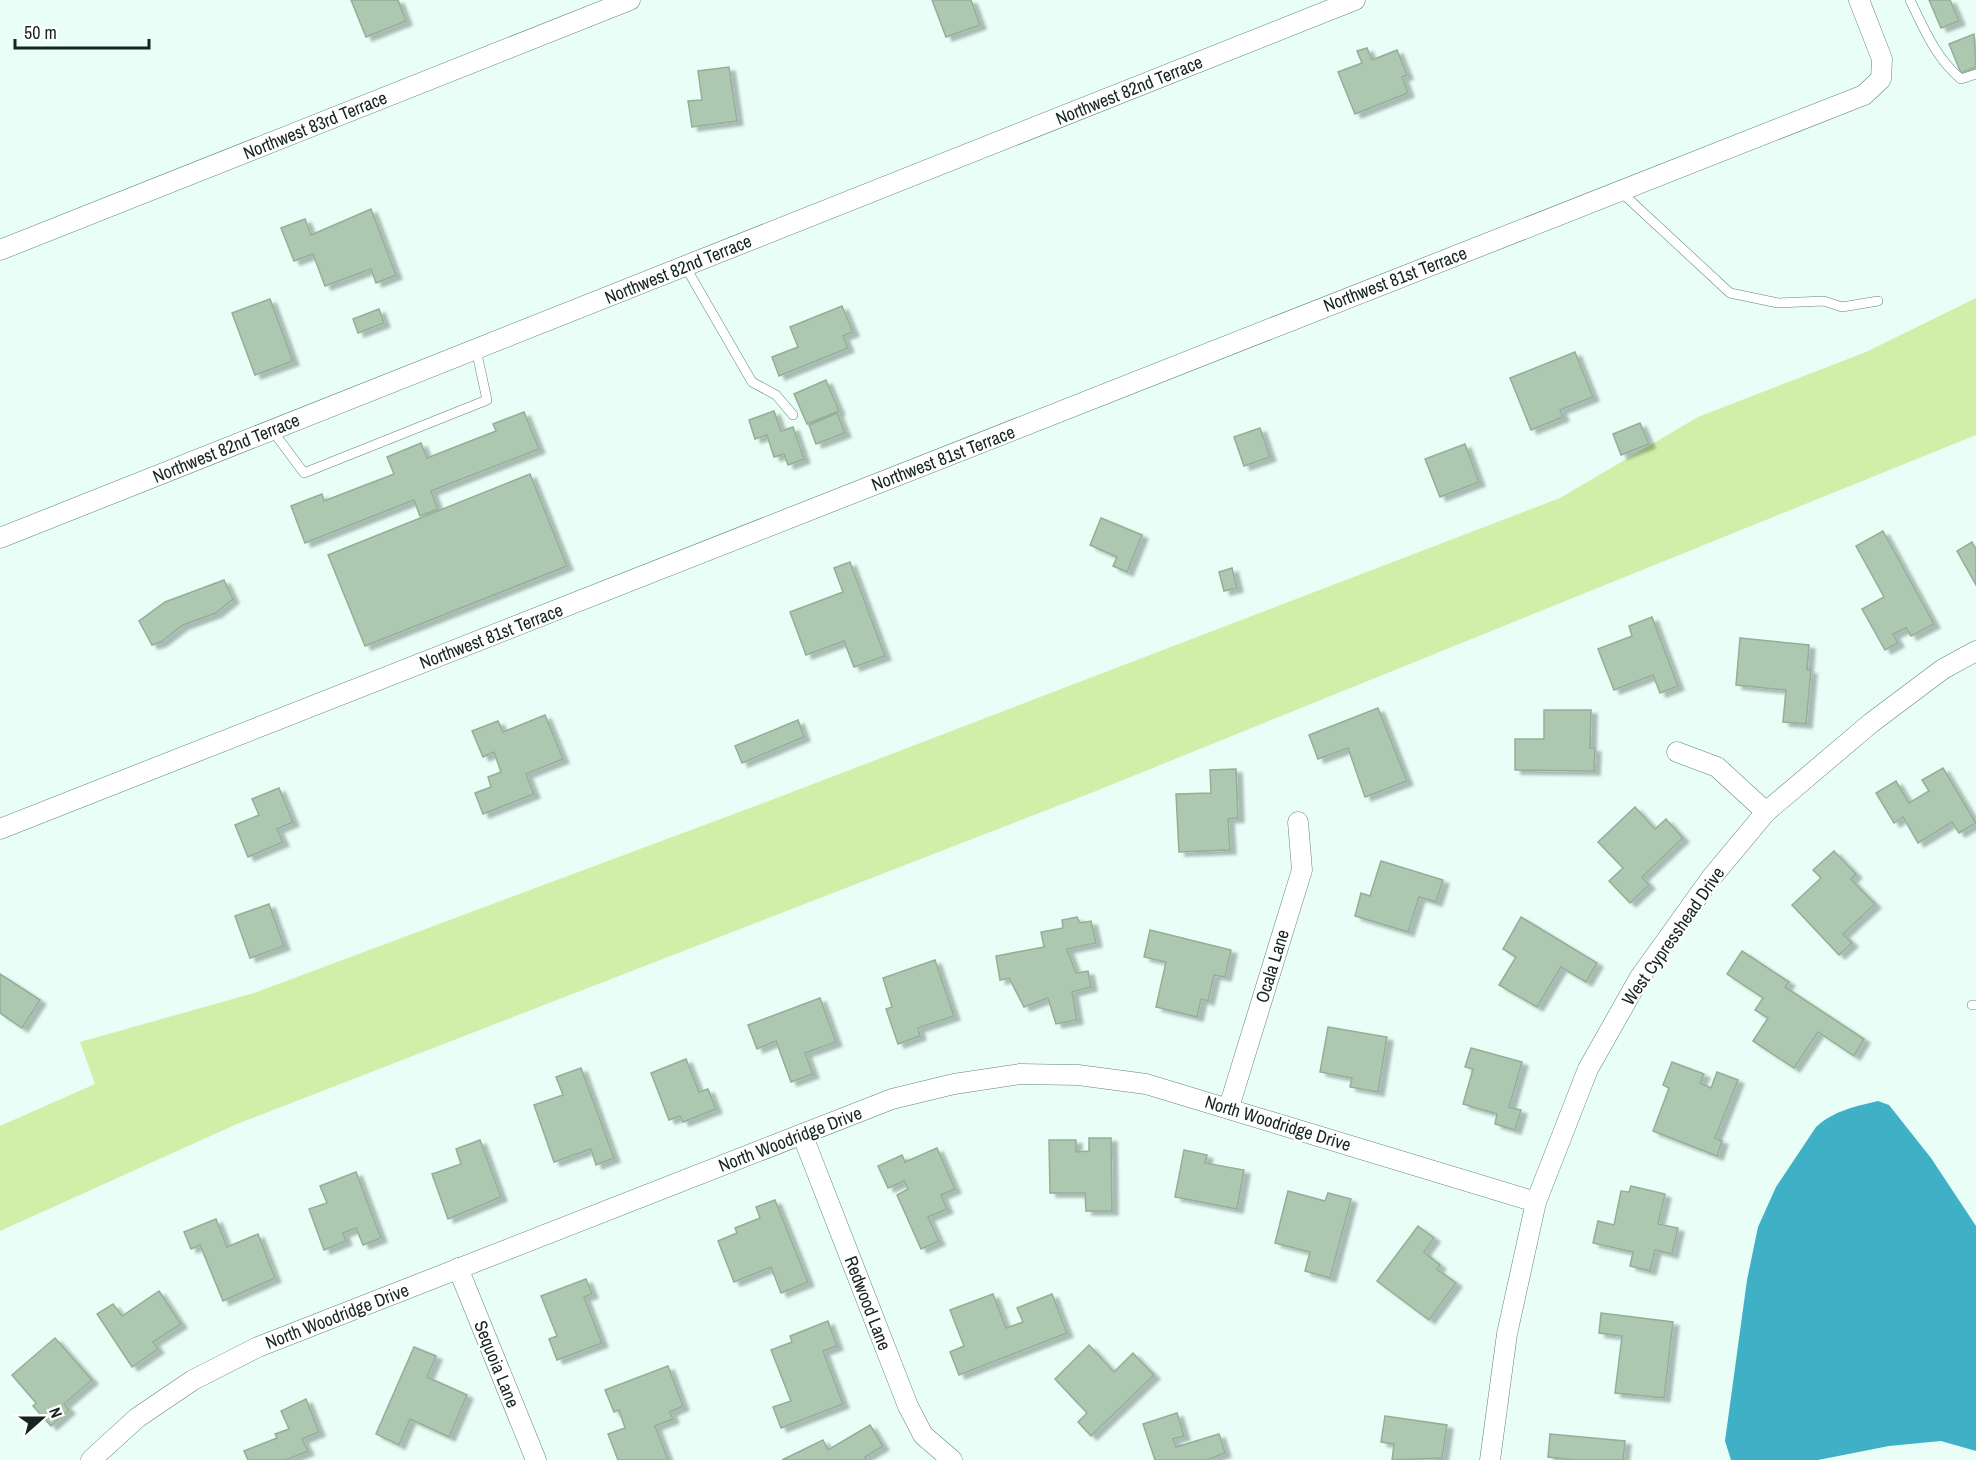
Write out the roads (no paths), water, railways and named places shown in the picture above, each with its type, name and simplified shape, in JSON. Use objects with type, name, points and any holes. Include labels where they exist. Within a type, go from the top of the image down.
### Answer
[{"type":"street","name":"Northwest 83rd Terrace","points":[[0,250],[630,0]]},
{"type":"street","name":"Northwest 82nd Terrace","points":[[0,538],[1355,0]]},
{"type":"street","name":"Northwest 81st Terrace","points":[[0,829],[1864,95],[1881,79],[1882,59],[1859,0]]},
{"type":"street","name":"West Cypresshead Drive","points":[[1490,1460],[1507,1334],[1536,1202],[1588,1069],[1640,977],[1711,878],[1766,812],[1871,723],[1943,669],[1976,651]]},
{"type":"street","points":[[1677,752],[1717,767],[1766,812]]},
{"type":"street","name":"Ocala Lane","points":[[1229,1107],[1302,870],[1298,822]]},
{"type":"street","name":"North Woodridge Drive","points":[[91,1460],[137,1418],[193,1380],[258,1347],[892,1099],[954,1084],[1020,1074],[1078,1075],[1146,1084],[1229,1107],[1536,1202]]},
{"type":"street","name":"Redwood Lane","points":[[802,1134],[908,1406],[923,1435],[952,1460]]},
{"type":"street","name":"Sequoia Lane","points":[[458,1268],[536,1460]]},
{"type":"lane","points":[[1910,0],[1929,40],[1946,67],[1961,79],[1976,74]]},
{"type":"lane","points":[[1620,191],[1730,293],[1778,303],[1824,301],[1842,307],[1878,301]]},
{"type":"lane","points":[[685,266],[752,382],[776,396],[793,415]]},
{"type":"lane","points":[[272,430],[304,473],[486,400],[476,349]]},
{"type":"water","points":[[1878,1101],[1889,1105],[1931,1158],[1976,1226],[1976,1451],[1941,1441],[1889,1446],[1818,1460],[1731,1460],[1725,1441],[1747,1280],[1758,1227],[1776,1187],[1816,1127],[1837,1113]]}]
